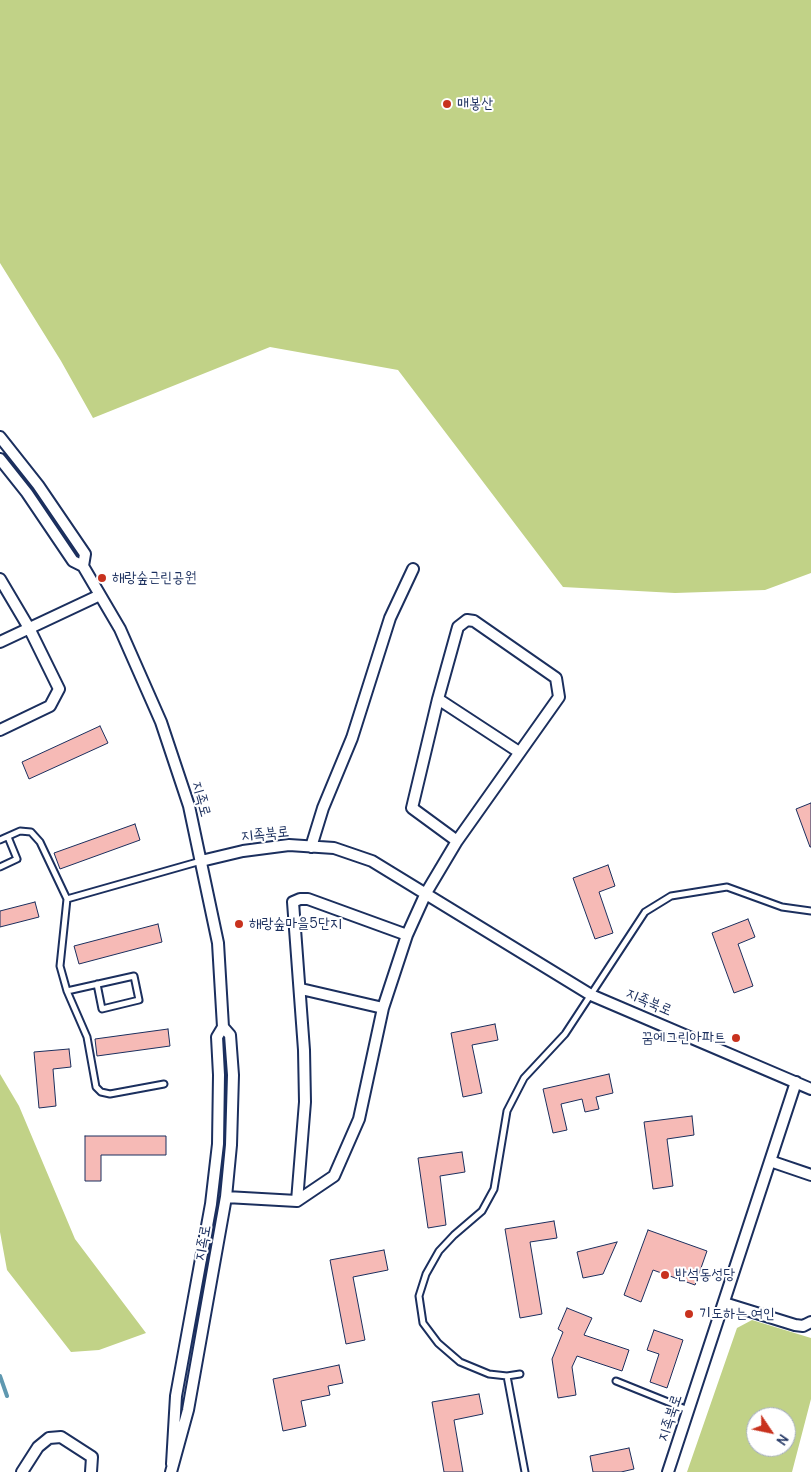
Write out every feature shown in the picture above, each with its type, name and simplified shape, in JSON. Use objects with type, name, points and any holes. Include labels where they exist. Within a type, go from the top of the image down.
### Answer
[{"type":"street","name":"지족로","points":[[0,438],[38,485],[85,554],[83,566]]},
{"type":"street","name":"지족로","points":[[0,459],[27,493],[73,561],[83,566],[120,629],[161,722],[188,806],[218,943],[223,1026],[230,1036],[233,1075],[231,1145],[226,1197],[188,1410],[171,1468]]},
{"type":"street","points":[[311,847],[323,808],[352,738],[390,618],[414,569]]},
{"type":"street","points":[[0,579],[29,628],[58,689],[50,706],[0,730]]},
{"type":"street","points":[[0,642],[100,595]]},
{"type":"street","points":[[226,1197],[297,1201],[334,1176],[344,1158],[359,1119],[383,1008],[407,935],[426,893],[457,841],[559,697],[556,678],[474,621],[467,620],[458,627],[438,699],[412,808],[457,841]]},
{"type":"street","points":[[438,699],[519,752]]},
{"type":"street","name":"지족북로","points":[[201,861],[243,851],[289,845],[334,848],[372,862],[426,893],[591,995],[796,1082],[668,1472]]},
{"type":"street","points":[[297,1201],[305,1102],[301,989],[293,902],[300,899],[308,899],[407,935]]},
{"type":"street","points":[[301,989],[383,1008]]},
{"type":"street","name":"지족로","points":[[171,1468],[176,1396],[212,1204],[218,1144],[219,1075],[217,1037],[223,1026]]},
{"type":"street","points":[[796,1082],[811,1089]]},
{"type":"street","points":[[770,1161],[811,1175]]},
{"type":"street","points":[[724,1303],[795,1325],[803,1326],[811,1322]]},
{"type":"street","points":[[22,1472],[38,1447],[49,1438],[61,1437],[92,1457],[91,1472]]},
{"type":"lane","points":[[0,840],[20,832],[31,832],[40,842],[67,899],[60,966],[67,991],[87,1037],[96,1087],[101,1092],[110,1094],[164,1084]]},
{"type":"lane","points":[[0,867],[17,859],[8,837]]},
{"type":"lane","points":[[67,899],[201,861]]},
{"type":"lane","points":[[520,1374],[507,1376],[489,1374],[460,1362],[438,1343],[423,1323],[419,1296],[426,1274],[439,1251],[482,1211],[494,1189],[507,1111],[524,1078],[565,1034],[645,912],[671,896],[726,887],[782,907],[811,911]]},
{"type":"lane","points":[[67,991],[97,984],[134,976],[139,1000],[102,1008],[97,984]]},
{"type":"lane","points":[[507,1376],[525,1472]]},
{"type":"lane","points":[[616,1381],[688,1410]]},
{"type":"green space","points":[[0,0],[811,0],[811,573],[765,590],[675,593],[563,587],[398,370],[270,347],[93,418],[61,361],[0,263]]},
{"type":"green space","points":[[0,1074],[19,1106],[75,1239],[146,1333],[99,1350],[71,1352],[7,1270],[0,1232]]},
{"type":"green space","points":[[752,1320],[811,1338],[811,1399],[796,1457],[796,1407],[746,1407],[746,1457],[796,1457],[792,1472],[687,1472],[737,1328]]},
{"type":"building","points":[[100,726],[108,743],[29,779],[22,762]]},
{"type":"building","points":[[811,803],[811,847],[810,847],[796,809]]},
{"type":"building","points":[[135,824],[140,840],[60,869],[54,853]]},
{"type":"building","points":[[608,865],[615,886],[599,892],[613,933],[595,939],[573,878]]},
{"type":"building","points":[[35,902],[39,917],[0,927],[0,911]]},
{"type":"building","points":[[748,919],[755,937],[738,944],[753,986],[734,993],[712,933]]},
{"type":"building","points":[[158,924],[162,942],[79,964],[74,946]]},
{"type":"building","points":[[495,1024],[498,1040],[472,1045],[482,1093],[463,1097],[451,1033]]},
{"type":"building","points":[[168,1029],[170,1046],[97,1056],[95,1039]]},
{"type":"building","points":[[69,1049],[71,1067],[53,1069],[56,1106],[39,1108],[34,1052]]},
{"type":"building","points":[[609,1074],[613,1093],[596,1097],[599,1109],[585,1112],[582,1099],[561,1104],[567,1130],[553,1133],[543,1089]]},
{"type":"building","points":[[692,1116],[694,1135],[667,1139],[673,1186],[653,1189],[644,1122]]},
{"type":"building","points":[[85,1136],[166,1136],[166,1155],[101,1155],[101,1181],[85,1181]]},
{"type":"building","points":[[462,1152],[465,1172],[440,1176],[446,1225],[428,1228],[418,1158]]},
{"type":"building","points":[[554,1221],[557,1238],[530,1242],[542,1314],[520,1318],[505,1229]]},
{"type":"building","points":[[648,1230],[707,1251],[695,1285],[653,1270],[641,1302],[624,1295]]},
{"type":"building","points":[[617,1242],[603,1274],[583,1278],[577,1252]]},
{"type":"building","points":[[384,1250],[388,1270],[353,1277],[365,1340],[346,1344],[330,1260]]},
{"type":"building","points":[[567,1308],[592,1318],[584,1335],[629,1350],[622,1371],[577,1356],[572,1367],[576,1395],[558,1398],[552,1359],[563,1332],[558,1329]]},
{"type":"building","points":[[654,1330],[683,1340],[667,1388],[650,1382],[659,1354],[647,1350]]},
{"type":"building","points":[[339,1365],[343,1383],[328,1386],[330,1395],[301,1401],[306,1426],[283,1431],[273,1379]]},
{"type":"building","points":[[479,1394],[483,1414],[454,1420],[463,1472],[444,1472],[432,1402]]},
{"type":"building","points":[[629,1448],[634,1469],[621,1472],[593,1472],[590,1456]]},
{"type":"waterway","points":[[0,1376],[7,1396]]},
{"type":"place","name":"매봉산","points":[[447,104]]},
{"type":"place","name":"해랑숲근린공원","points":[[102,578]]},
{"type":"place","name":"해랑숲마을5단지","points":[[239,924]]},
{"type":"place","name":"꿈에그린아파트","points":[[736,1038]]},
{"type":"place","name":"반석동성당","points":[[665,1275]]},
{"type":"place","name":"기도하는 여인","points":[[689,1314]]}]
